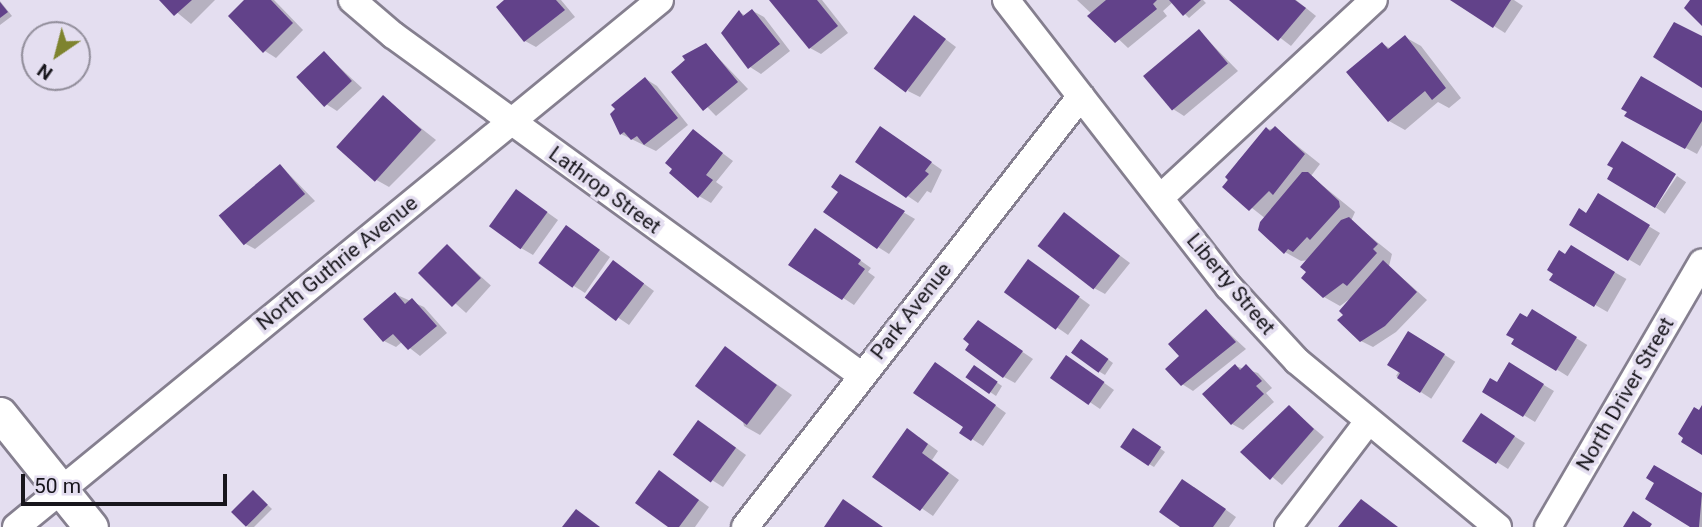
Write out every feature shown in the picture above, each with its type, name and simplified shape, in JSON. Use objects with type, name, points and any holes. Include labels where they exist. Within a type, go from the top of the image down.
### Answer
[{"type":"main road","points":[[0,414],[91,527]]},
{"type":"street","name":"Lathrop Street","points":[[352,0],[510,121],[861,375]]},
{"type":"street","name":"North Guthrie Avenue","points":[[16,527],[660,0]]},
{"type":"street","name":"Liberty Street","points":[[1006,0],[1238,296],[1297,361],[1367,423],[1498,527]]},
{"type":"street","points":[[1161,197],[1374,0]]},
{"type":"street","name":"Park Avenue","points":[[744,527],[1081,96]]},
{"type":"street","name":"North Driver Street","points":[[1548,527],[1702,262]]},
{"type":"street","points":[[1288,527],[1367,423]]},
{"type":"building","points":[[159,0],[192,0],[174,16]]},
{"type":"building","points":[[244,0],[271,0],[293,23],[263,53],[228,16]]},
{"type":"building","points":[[504,0],[556,0],[565,10],[524,42],[496,7]]},
{"type":"building","points":[[769,0],[817,0],[838,26],[809,49]]},
{"type":"building","points":[[1106,0],[1157,0],[1153,4],[1157,9],[1115,43],[1087,16]]},
{"type":"building","points":[[1169,0],[1201,0],[1183,16]]},
{"type":"building","points":[[1229,0],[1295,0],[1306,8],[1278,41]]},
{"type":"building","points":[[1450,0],[1511,0],[1493,28]]},
{"type":"building","points":[[1690,0],[1702,0],[1702,26],[1684,8]]},
{"type":"building","points":[[0,2],[8,12],[0,18]]},
{"type":"building","points":[[752,9],[780,44],[748,69],[721,33],[739,10],[743,16]]},
{"type":"building","points":[[914,15],[946,39],[906,93],[874,69]]},
{"type":"building","points":[[1674,22],[1702,36],[1702,88],[1653,57]]},
{"type":"building","points":[[1199,29],[1228,63],[1172,110],[1143,76]]},
{"type":"building","points":[[1405,35],[1446,88],[1432,100],[1425,91],[1388,122],[1346,72],[1382,42],[1388,49]]},
{"type":"building","points":[[706,43],[738,82],[703,111],[671,72],[685,60],[682,56]]},
{"type":"building","points":[[324,51],[352,81],[324,107],[296,77]]},
{"type":"building","points":[[1641,76],[1702,111],[1702,121],[1685,149],[1624,116],[1627,112],[1621,109]]},
{"type":"building","points":[[645,77],[678,118],[644,145],[637,136],[631,140],[624,132],[620,135],[610,114],[615,109],[611,105]]},
{"type":"building","points":[[383,95],[422,130],[375,182],[336,147]]},
{"type":"building","points":[[880,126],[932,162],[925,171],[929,174],[906,198],[855,162]]},
{"type":"building","points":[[1275,126],[1305,154],[1273,195],[1269,191],[1249,211],[1222,187],[1228,180],[1225,177],[1266,127],[1270,131]]},
{"type":"building","points":[[693,129],[723,153],[706,175],[713,180],[698,198],[669,173],[672,169],[665,163]]},
{"type":"building","points":[[1622,141],[1676,174],[1655,208],[1607,179],[1613,168],[1607,165]]},
{"type":"building","points":[[280,164],[305,194],[244,245],[219,215]]},
{"type":"building","points":[[1302,172],[1308,172],[1339,201],[1340,207],[1310,240],[1307,237],[1293,252],[1288,249],[1284,254],[1258,230],[1260,222]]},
{"type":"building","points":[[840,174],[905,211],[877,249],[823,212],[838,192],[831,187]]},
{"type":"building","points":[[516,189],[548,212],[521,249],[489,226]]},
{"type":"building","points":[[1598,193],[1650,225],[1628,261],[1569,225],[1579,208],[1586,213]]},
{"type":"building","points":[[1064,212],[1120,256],[1093,290],[1038,246]]},
{"type":"building","points":[[1349,217],[1378,244],[1373,249],[1377,253],[1347,286],[1343,283],[1323,298],[1301,278],[1306,272],[1300,267],[1341,220]]},
{"type":"building","points":[[566,225],[600,250],[572,288],[538,263]]},
{"type":"building","points":[[815,228],[861,260],[858,264],[865,269],[842,300],[788,265]]},
{"type":"building","points":[[447,244],[481,278],[452,307],[418,273]]},
{"type":"building","points":[[1571,245],[1615,272],[1594,307],[1549,280],[1553,274],[1547,270],[1559,250],[1565,254]]},
{"type":"building","points":[[1028,259],[1080,297],[1056,330],[1004,292]]},
{"type":"building","points":[[613,260],[644,283],[616,321],[585,298]]},
{"type":"building","points":[[1383,260],[1417,292],[1385,326],[1360,342],[1337,320],[1343,315],[1339,311]]},
{"type":"building","points":[[395,292],[405,304],[412,298],[437,326],[408,350],[393,334],[383,342],[363,319]]},
{"type":"building","points":[[1206,309],[1236,342],[1181,386],[1165,369],[1179,356],[1168,344]]},
{"type":"building","points":[[1532,309],[1577,337],[1556,371],[1511,344],[1514,339],[1506,335],[1520,313],[1527,317]]},
{"type":"building","points":[[978,320],[1023,351],[1003,378],[965,350],[969,344],[963,339]]},
{"type":"building","points":[[1408,331],[1445,354],[1420,393],[1397,378],[1400,373],[1387,365]]},
{"type":"building","points":[[1081,339],[1109,359],[1099,373],[1071,353]]},
{"type":"building","points":[[725,346],[777,385],[747,425],[695,386]]},
{"type":"building","points":[[1066,355],[1105,382],[1088,405],[1050,378]]},
{"type":"building","points":[[935,362],[996,405],[971,441],[959,433],[963,427],[913,393]]},
{"type":"building","points":[[1509,362],[1544,384],[1523,417],[1482,392],[1490,378],[1497,382]]},
{"type":"building","points":[[1235,364],[1240,370],[1246,364],[1262,381],[1256,386],[1264,394],[1231,425],[1202,394]]},
{"type":"building","points":[[974,365],[998,382],[989,394],[965,377]]},
{"type":"building","points":[[1289,405],[1314,429],[1270,480],[1240,452]]},
{"type":"building","points":[[1702,405],[1702,455],[1681,442],[1683,438],[1678,434],[1694,407],[1699,410]]},
{"type":"building","points":[[1481,413],[1515,436],[1496,464],[1462,441]]},
{"type":"building","points":[[698,420],[736,448],[711,482],[673,455]]},
{"type":"building","points":[[907,428],[928,444],[922,453],[949,473],[920,511],[872,477]]},
{"type":"building","points":[[1133,428],[1161,447],[1148,466],[1120,447]]},
{"type":"building","points":[[1654,465],[1702,493],[1699,527],[1690,527],[1645,499],[1654,483],[1646,478]]},
{"type":"building","points":[[659,470],[699,500],[679,527],[668,527],[635,503]]},
{"type":"building","points":[[1182,479],[1226,509],[1213,527],[1180,527],[1159,512]]},
{"type":"building","points":[[253,490],[268,505],[246,527],[231,512]]},
{"type":"building","points":[[843,499],[883,527],[824,527]]},
{"type":"building","points":[[1361,499],[1398,527],[1338,527]]},
{"type":"building","points":[[576,509],[600,527],[562,527]]},
{"type":"building","points":[[1633,511],[1652,524],[1650,527],[1623,527]]}]
